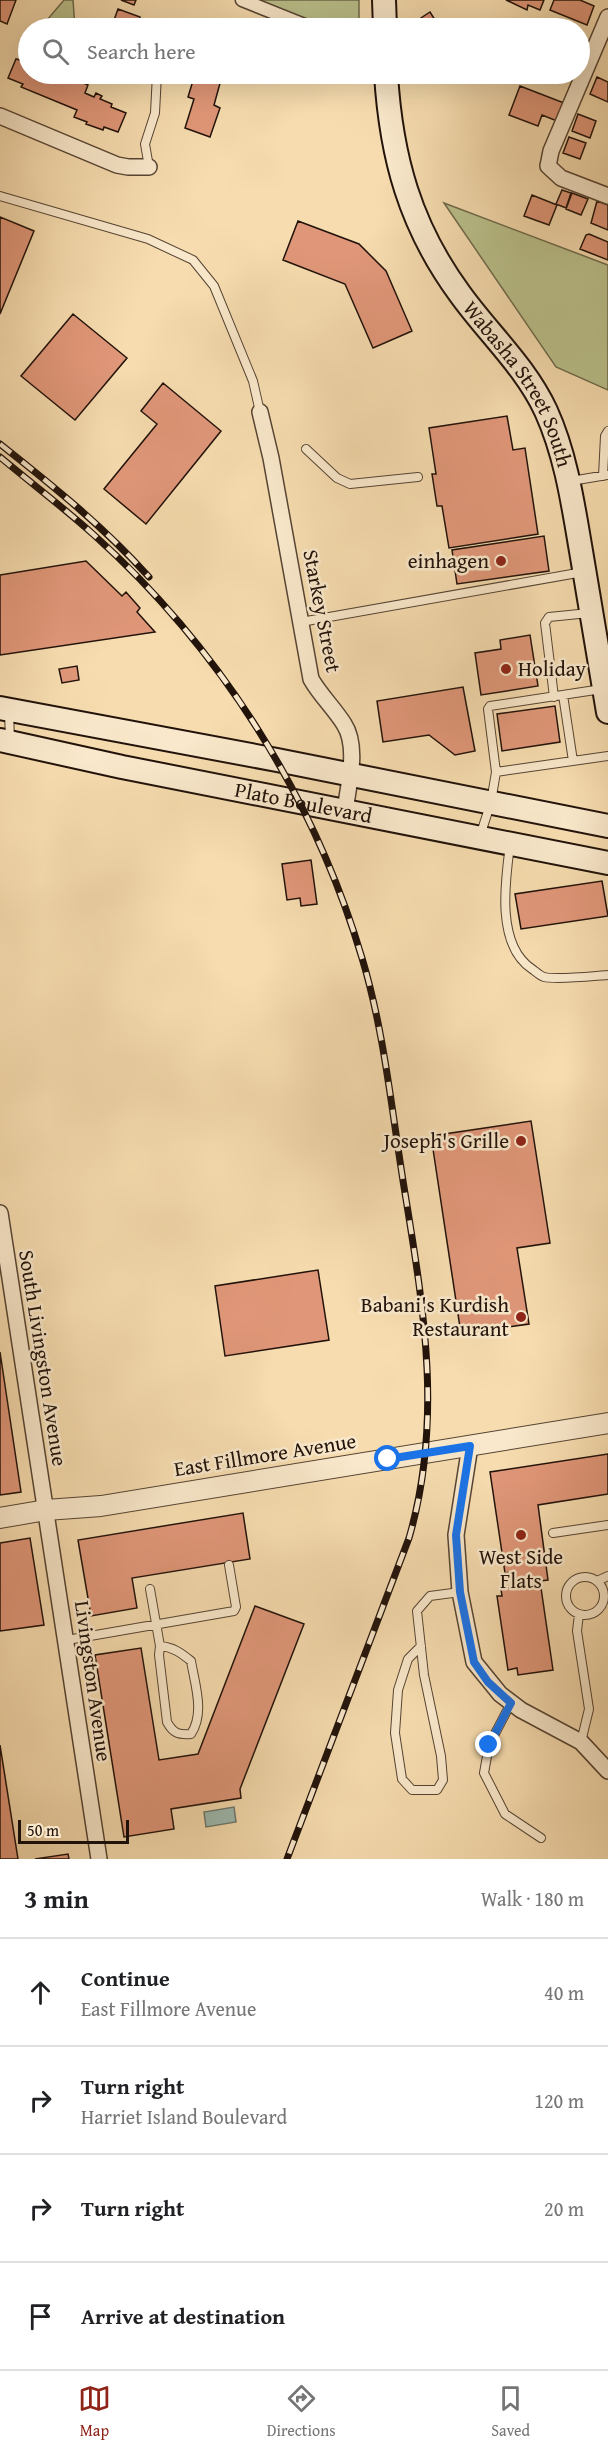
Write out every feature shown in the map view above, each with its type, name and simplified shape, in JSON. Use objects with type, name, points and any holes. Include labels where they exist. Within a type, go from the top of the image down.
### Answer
[{"type":"main road","points":[[384,0],[385,18]]},
{"type":"main road","name":"Wabasha Street South","points":[[387,84],[394,153],[419,226],[460,294],[503,346],[532,387],[555,435],[569,481],[608,712]]},
{"type":"main road","name":"Plato Boulevard","points":[[5,709],[608,826]]},
{"type":"main road","name":"Plato Boulevard","points":[[5,741],[608,863]]},
{"type":"street","points":[[242,0],[287,18]]},
{"type":"street","points":[[590,59],[608,16]]},
{"type":"street","points":[[579,84],[551,151],[549,166],[561,178],[608,196]]},
{"type":"street","points":[[0,117],[117,165],[149,167]]},
{"type":"street","name":"Starkey Street","points":[[260,412],[271,458],[311,679],[321,697],[345,724],[351,745],[345,811]]},
{"type":"street","name":"South Livingston Avenue","points":[[0,1213],[3,1248],[46,1510]]},
{"type":"street","name":"East Fillmore Avenue","points":[[0,1518],[46,1510],[101,1506],[608,1423]]},
{"type":"street","points":[[470,1446],[456,1535],[460,1592],[474,1662],[488,1682],[511,1703],[581,1742],[608,1771]]},
{"type":"street","name":"Livingston Avenue","points":[[46,1510],[99,1859]]},
{"type":"lane","points":[[149,167],[145,144],[155,113],[156,84]]},
{"type":"lane","points":[[0,196],[148,239],[193,260],[214,286],[252,381],[260,412]]},
{"type":"lane","points":[[569,481],[606,475],[605,436],[608,431]]},
{"type":"lane","points":[[306,449],[337,478],[350,484],[418,477]]},
{"type":"lane","points":[[301,622],[585,571]]},
{"type":"lane","points":[[573,761],[545,623],[549,617],[591,612]]},
{"type":"lane","points":[[480,838],[491,802],[496,772],[488,709],[490,706],[604,689]]},
{"type":"lane","points":[[5,709],[5,741]]},
{"type":"lane","points":[[496,772],[608,756]]},
{"type":"lane","points":[[510,844],[504,887],[512,947],[525,964],[543,977],[608,975]]},
{"type":"lane","points":[[553,1533],[608,1525]]},
{"type":"lane","points":[[67,1640],[234,1611],[236,1607],[228,1565]]},
{"type":"lane","points":[[585,1576],[597,1581],[603,1592],[602,1605],[592,1614],[579,1614],[573,1611],[566,1601],[566,1589],[569,1584],[585,1576]]},
{"type":"lane","points":[[597,1581],[608,1576]]},
{"type":"lane","points":[[150,1589],[160,1646],[159,1655],[167,1722],[172,1731],[182,1735],[190,1734],[199,1714],[191,1661],[181,1652],[160,1646]]},
{"type":"lane","points":[[421,1646],[408,1659],[398,1690],[395,1733],[402,1779],[412,1790],[437,1790],[443,1780],[441,1756],[417,1611],[430,1596],[460,1592]]},
{"type":"lane","points":[[579,1614],[577,1631],[590,1709],[581,1742]]},
{"type":"lane","points":[[511,1703],[489,1745],[484,1773],[505,1814],[541,1838]]},
{"type":"green space","points":[[64,0],[73,0],[74,18],[49,18]]},
{"type":"green space","points":[[242,0],[359,0],[359,18],[287,18]]},
{"type":"green space","points":[[444,203],[608,265],[608,390],[556,367]]},
{"type":"water","points":[[234,1807],[236,1822],[206,1827],[204,1812]]},
{"type":"building","points":[[0,0],[16,0],[7,24],[0,21]]},
{"type":"building","points":[[121,0],[136,0],[134,5]]},
{"type":"building","points":[[506,0],[544,0],[540,10],[528,5],[527,10]]},
{"type":"building","points":[[554,0],[580,0],[594,6],[590,18],[570,18],[550,10]]},
{"type":"building","points":[[118,9],[140,17],[140,18],[115,18]]},
{"type":"building","points":[[430,12],[434,18],[421,18]]},
{"type":"building","points":[[16,59],[18,60],[18,82],[8,78]]},
{"type":"building","points":[[597,77],[608,82],[608,102],[590,94]]},
{"type":"building","points":[[23,84],[86,84],[88,85],[85,93],[94,97],[96,93],[102,96],[100,99],[112,104],[111,107],[126,113],[118,132],[104,127],[103,130],[74,117],[77,110],[21,87]]},
{"type":"building","points":[[192,84],[220,84],[214,105],[220,108],[210,137],[185,128],[194,99],[188,97]]},
{"type":"building","points":[[520,86],[564,103],[557,121],[542,115],[538,126],[509,115]]},
{"type":"building","points":[[578,114],[596,121],[590,138],[572,131]]},
{"type":"building","points":[[569,137],[586,143],[580,159],[563,153]]},
{"type":"building","points":[[562,190],[571,193],[566,208],[556,204]]},
{"type":"building","points":[[572,193],[588,199],[581,215],[566,209]]},
{"type":"building","points":[[532,195],[557,205],[549,225],[524,216]]},
{"type":"building","points":[[597,201],[608,205],[608,230],[591,223]]},
{"type":"building","points":[[0,217],[34,231],[0,314]]},
{"type":"building","points":[[298,221],[359,244],[386,271],[412,331],[373,348],[345,284],[283,260]]},
{"type":"building","points":[[589,234],[608,242],[608,260],[580,249],[586,235]]},
{"type":"building","points":[[73,314],[127,358],[75,420],[21,376]]},
{"type":"building","points":[[163,383],[221,431],[146,524],[104,489],[157,424],[141,411]]},
{"type":"building","points":[[507,416],[513,450],[525,448],[538,534],[449,548],[442,506],[437,506],[432,474],[436,474],[429,428]]},
{"type":"building","name":"einhagen","points":[[544,536],[549,571],[457,584],[452,550]]},
{"type":"building","points":[[86,561],[122,596],[126,592],[140,608],[137,612],[155,632],[0,655],[0,575]]},
{"type":"building","name":"Holiday","points":[[530,635],[538,686],[481,695],[475,653],[501,649],[500,640]]},
{"type":"building","points":[[77,666],[79,680],[62,683],[59,669]]},
{"type":"building","points":[[463,687],[475,751],[455,755],[429,735],[383,742],[377,701]]},
{"type":"building","points":[[555,706],[560,742],[502,751],[497,714]]},
{"type":"building","points":[[311,860],[317,904],[301,906],[300,898],[287,900],[282,864]]},
{"type":"building","points":[[602,881],[608,916],[521,929],[515,894]]},
{"type":"building","points":[[531,1121],[550,1243],[517,1248],[529,1324],[461,1334],[431,1136]]},
{"type":"building","points":[[318,1270],[329,1340],[225,1356],[215,1286]]},
{"type":"building","points":[[0,1352],[21,1492],[0,1495]]},
{"type":"building","name":"West Side Flats","points":[[608,1454],[608,1494],[538,1505],[548,1580],[540,1581],[553,1670],[518,1675],[517,1668],[508,1670],[497,1596],[502,1596],[501,1589],[514,1587],[512,1572],[505,1573],[490,1472]]},
{"type":"building","points":[[243,1513],[250,1559],[132,1578],[137,1608],[91,1616],[78,1540]]},
{"type":"building","points":[[30,1538],[44,1625],[0,1631],[0,1543]]},
{"type":"building","points":[[255,1606],[304,1624],[240,1789],[241,1798],[171,1809],[174,1829],[124,1837],[95,1655],[141,1648],[159,1760],[198,1754]]},
{"type":"building","points":[[0,1745],[18,1859],[0,1859]]},
{"type":"building","points":[[68,1854],[69,1859],[35,1859]]},
{"type":"railway","points":[[0,444],[96,524],[149,577]]},
{"type":"railway","points":[[0,457],[83,525],[140,579],[222,676],[257,728],[318,840],[342,898],[362,958],[377,1016],[424,1323],[428,1408],[425,1451],[419,1494],[409,1538],[287,1859]]},
{"type":"place","name":"einhagen","points":[[501,561]]},
{"type":"place","name":"Holiday","points":[[506,669]]},
{"type":"place","name":"Joseph's Grille","points":[[521,1141]]},
{"type":"place","name":"Babani's Kurdish Restaurant","points":[[521,1317]]},
{"type":"place","name":"West Side Flats","points":[[521,1535]]},
{"type":"route","points":[[388,1459],[470,1446],[456,1535],[460,1592],[474,1662],[488,1682],[511,1703],[489,1745]]}]
